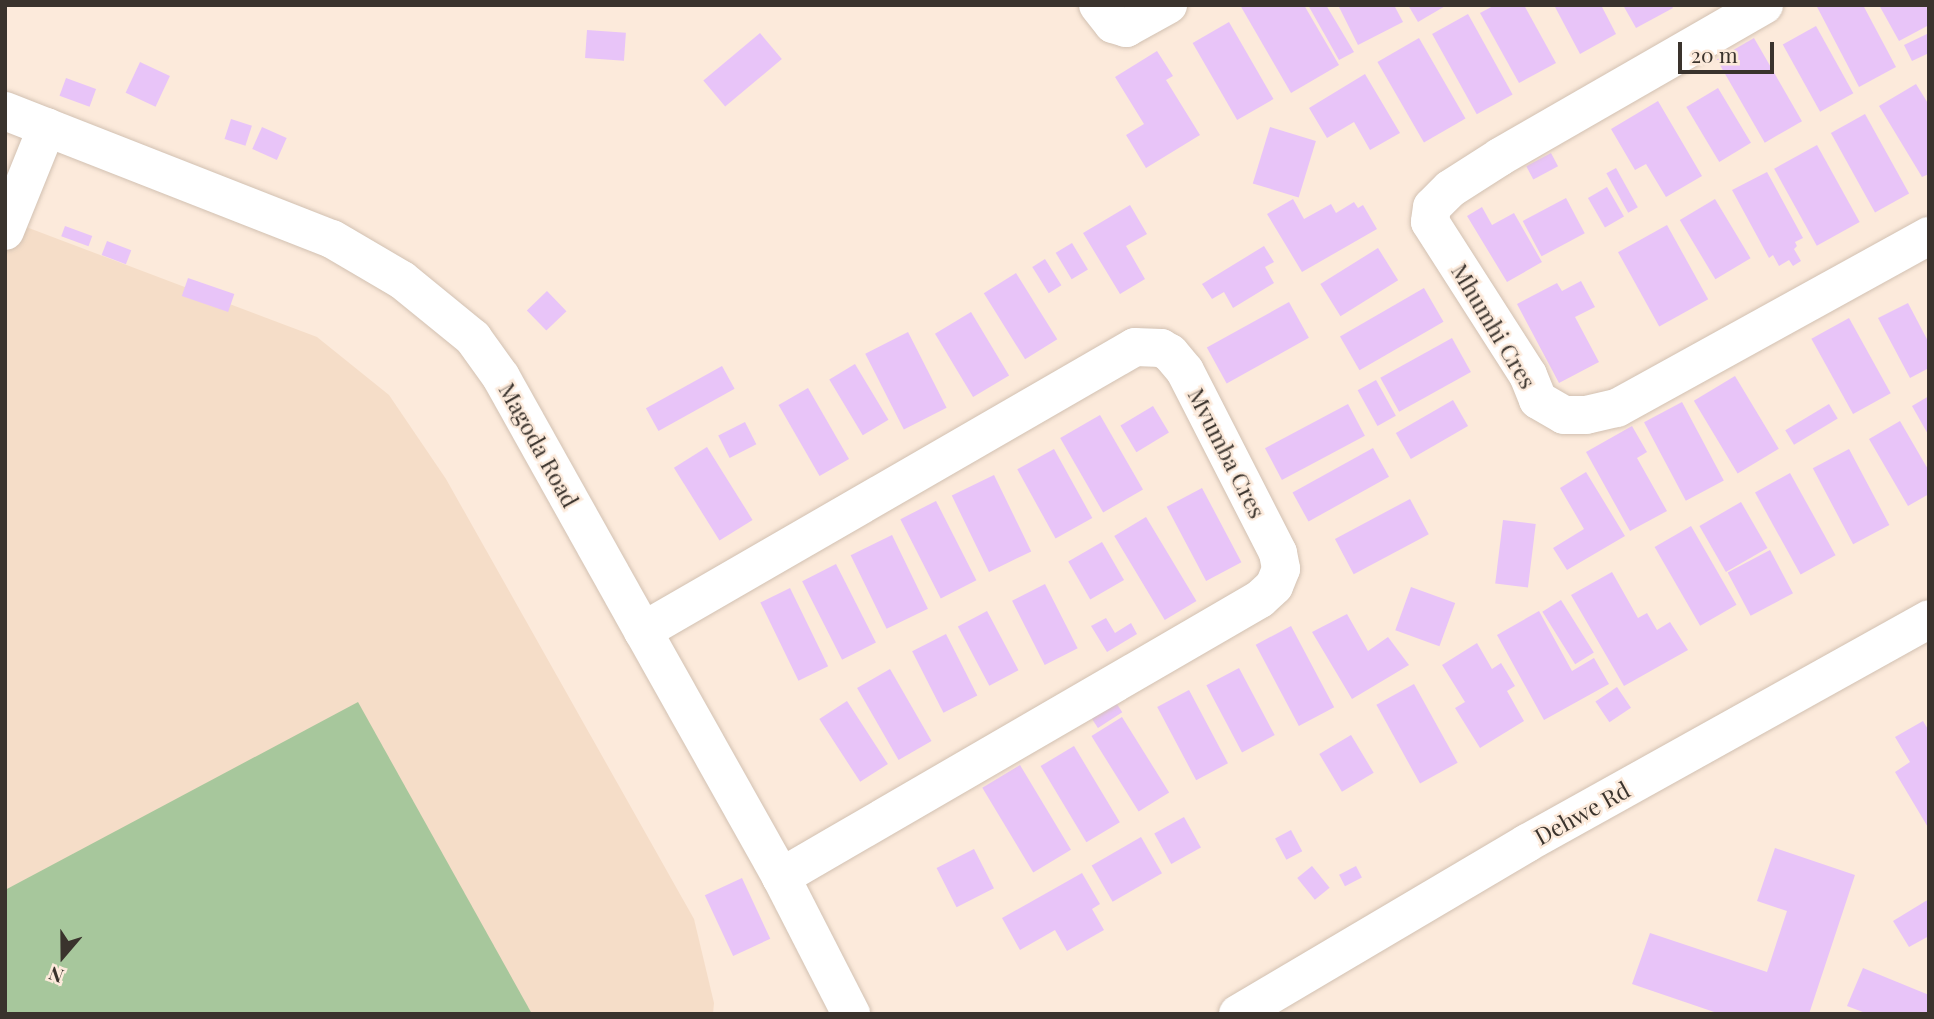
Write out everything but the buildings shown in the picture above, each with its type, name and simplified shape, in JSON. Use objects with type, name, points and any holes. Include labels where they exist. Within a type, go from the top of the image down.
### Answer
[{"type":"street","points":[[1098,5],[1118,27],[1133,26],[1168,5]]},
{"type":"street","name":"Mhumhi Cres","points":[[1764,5],[1500,157],[1450,189],[1432,207],[1430,222],[1528,375],[1538,400],[1564,415],[1586,415],[1618,408],[1929,236]]},
{"type":"street","name":"Magoda Road","points":[[5,111],[332,239],[402,280],[472,338],[501,377],[781,877],[851,1014]]},
{"type":"street","points":[[5,231],[47,127]]},
{"type":"street","name":"Mvumba Cres","points":[[643,631],[1135,347],[1161,348],[1185,371],[1278,553],[1281,569],[1274,586],[1259,599],[781,877]]},
{"type":"street","name":"Dehwe Rd","points":[[1238,1014],[1286,1000],[1527,844],[1929,619]]},
{"type":"shaded area","points":[[5,219],[317,337],[389,395],[446,479],[694,919],[714,1003],[713,1014],[5,1014]]},
{"type":"green space","points":[[358,702],[532,1014],[5,1014],[5,890]]}]
